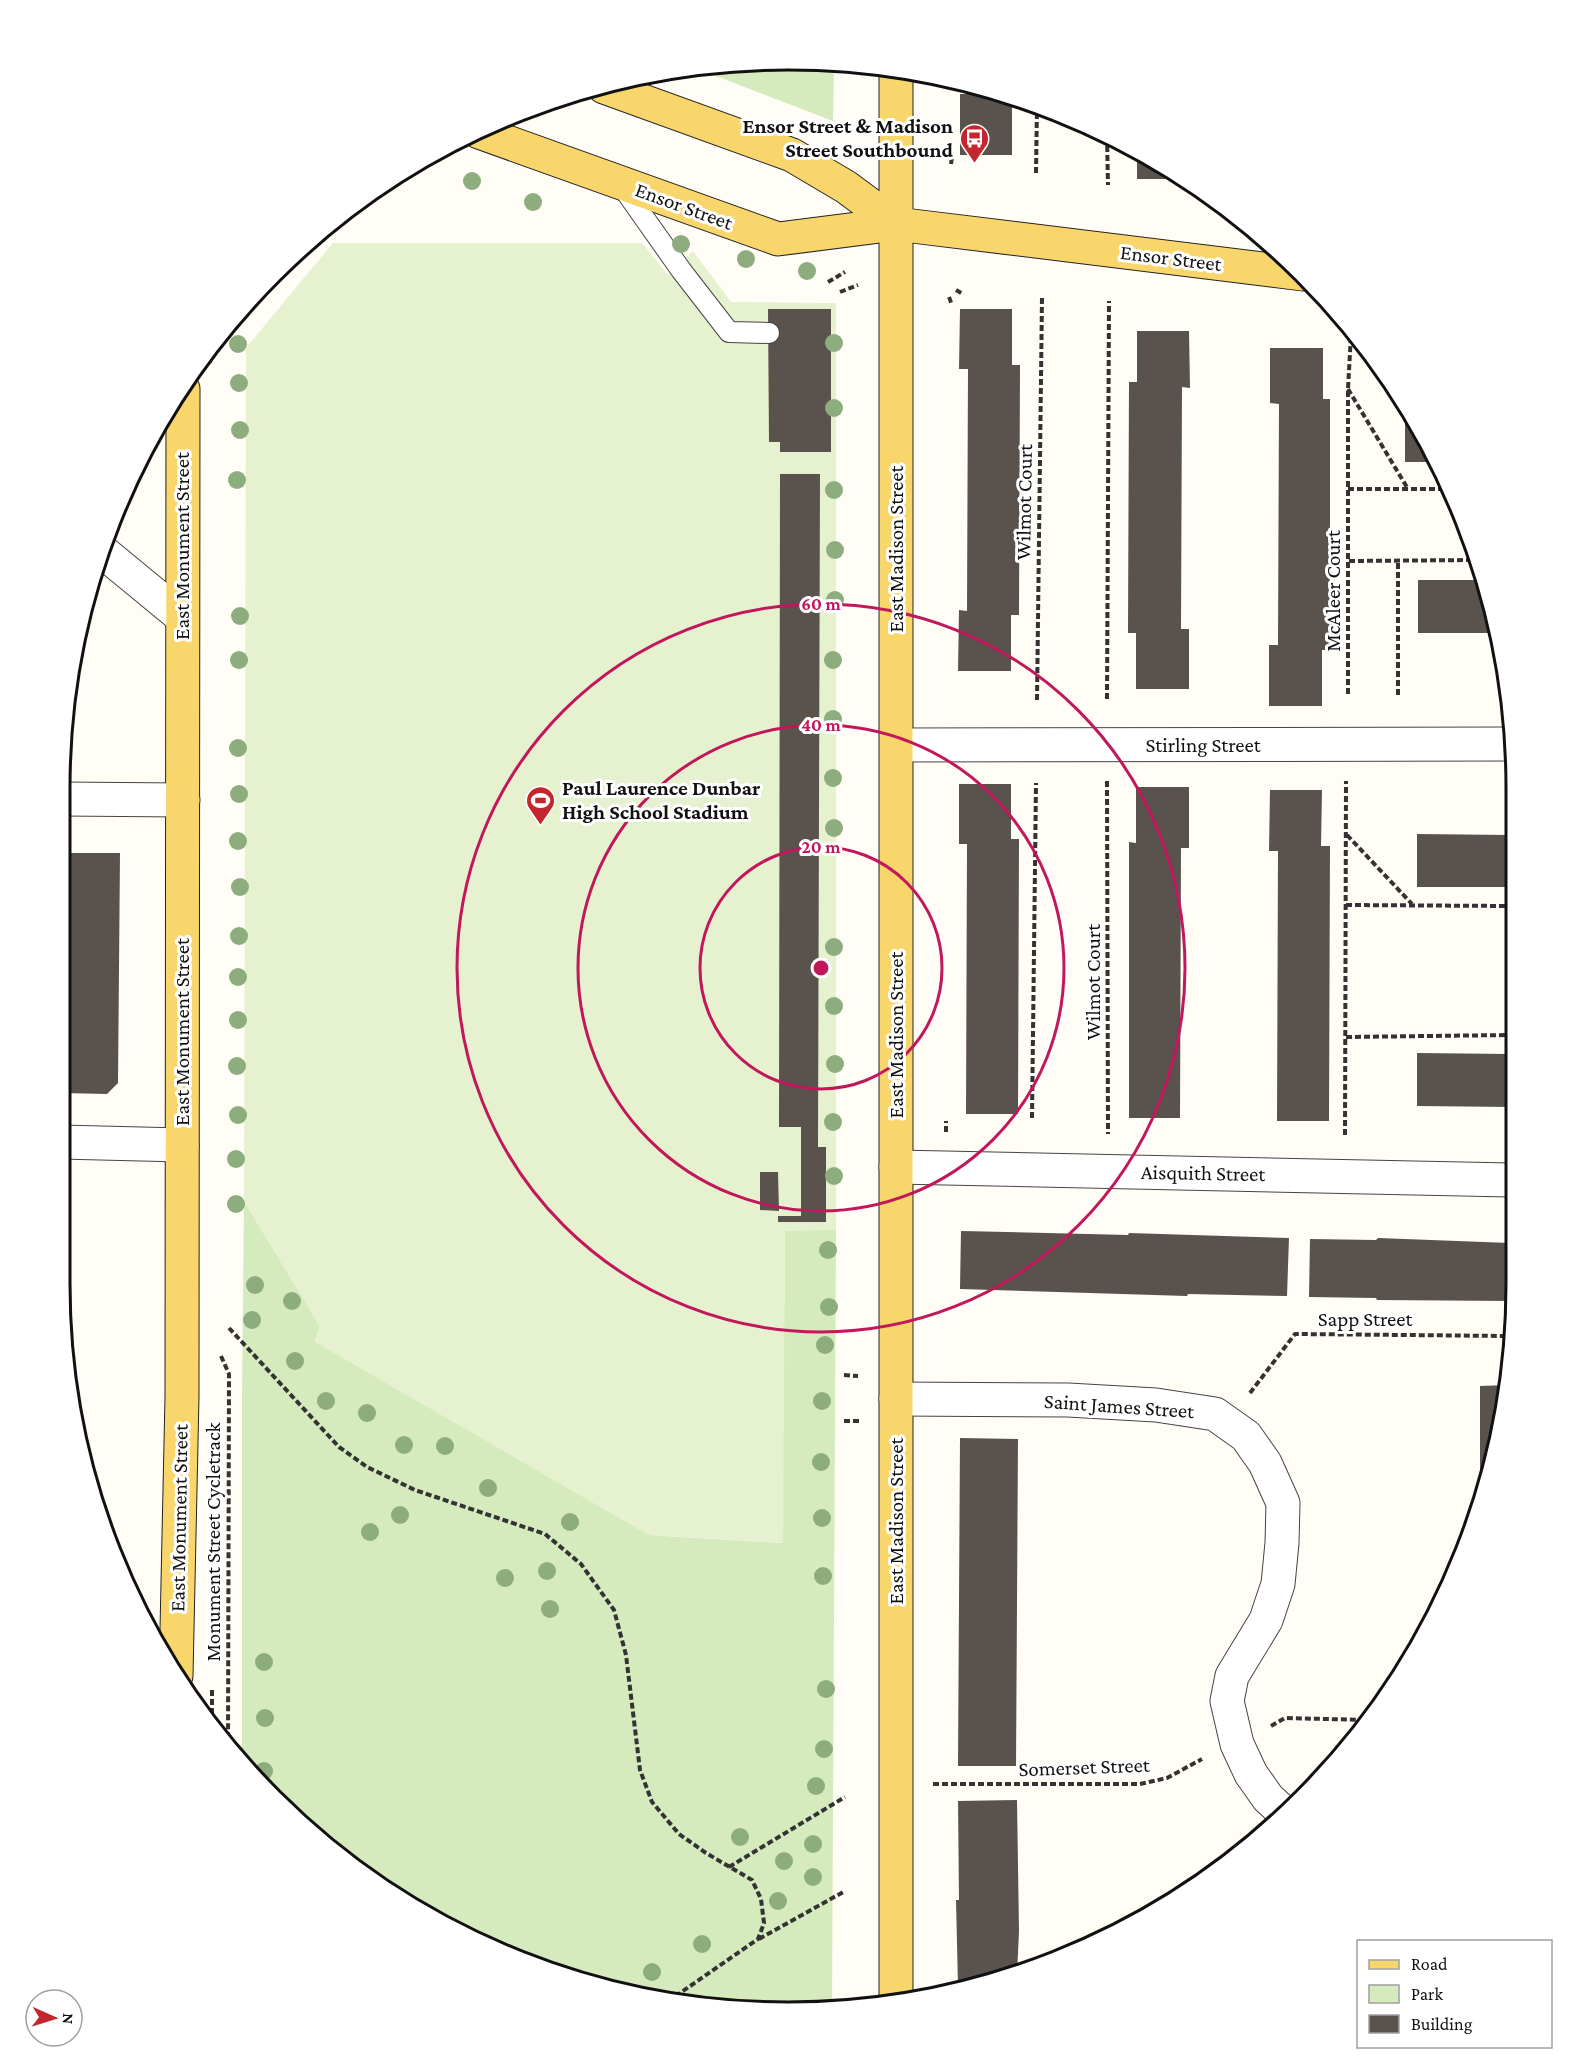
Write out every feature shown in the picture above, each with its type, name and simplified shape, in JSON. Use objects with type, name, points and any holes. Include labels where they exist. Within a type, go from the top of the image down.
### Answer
[{"type":"main road","name":"East Madison Street","points":[[896,1993],[897,79]]},
{"type":"main road","name":"Ensor Street","points":[[617,92],[792,155],[846,187],[896,224]]},
{"type":"main road","name":"Ensor Street","points":[[489,136],[777,239],[896,224],[1285,272]]},
{"type":"main road","name":"East Monument Street","points":[[176,1659],[182,1396],[183,402]]},
{"type":"street","points":[[109,557],[182,617]]},
{"type":"street","name":"Stirling Street","points":[[897,745],[1504,744]]},
{"type":"street","points":[[71,799],[183,800]]},
{"type":"street","points":[[71,1142],[182,1145]]},
{"type":"street","name":"Aisquith Street","points":[[896,1167],[1506,1180]]},
{"type":"street","name":"Saint James Street","points":[[896,1399],[1068,1400],[1156,1405],[1215,1414],[1246,1436],[1265,1463],[1283,1503],[1282,1543],[1278,1584],[1266,1620],[1232,1676],[1227,1701],[1237,1744],[1251,1774],[1268,1798],[1278,1807]]},
{"type":"lane","points":[[619,182],[681,270],[729,332],[769,333]]},
{"type":"path","points":[[1036,115],[1036,173]]},
{"type":"path","points":[[1107,145],[1108,185]]},
{"type":"path","points":[[951,164],[952,157]]},
{"type":"path","points":[[828,282],[845,272]]},
{"type":"path","points":[[840,292],[859,284]]},
{"type":"path","points":[[956,290],[963,294]]},
{"type":"path","points":[[949,297],[952,305]]},
{"type":"path","name":"Wilmot Court","points":[[1036,700],[1042,298]]},
{"type":"path","points":[[1107,699],[1109,301]]},
{"type":"path","name":"McAleer Court","points":[[1348,694],[1348,389],[1352,345]]},
{"type":"path","points":[[1348,389],[1408,489]]},
{"type":"path","points":[[1348,489],[1440,489]]},
{"type":"path","points":[[1398,560],[1398,695]]},
{"type":"path","points":[[1348,561],[1468,560]]},
{"type":"path","points":[[1345,1135],[1347,780]]},
{"type":"path","name":"Wilmot Court","points":[[1107,790],[1108,1138]]},
{"type":"path","points":[[1032,1118],[1036,793]]},
{"type":"path","points":[[1346,835],[1413,905]]},
{"type":"path","points":[[1346,905],[1506,906]]},
{"type":"path","points":[[1346,1037],[1506,1035]]},
{"type":"path","points":[[229,1328],[339,1447],[367,1467],[415,1490],[545,1534],[581,1564],[614,1610],[626,1655],[640,1770],[652,1802],[679,1834],[752,1880],[761,1899],[764,1923],[758,1939]]},
{"type":"path","name":"Sapp Street","points":[[1227,1423],[1295,1334],[1503,1336]]},
{"type":"path","name":"Monument Street Cycletrack","points":[[228,1732],[229,1374]]},
{"type":"path","points":[[844,1375],[862,1376]]},
{"type":"path","points":[[844,1421],[861,1421]]},
{"type":"path","name":"Somerset Street","points":[[896,1784],[1140,1784],[1167,1778],[1285,1718],[1358,1720]]},
{"type":"path","points":[[729,1867],[845,1797]]},
{"type":"path","points":[[680,1993],[758,1939],[845,1891]]},
{"type":"green space","points":[[788,70],[834,72],[833,121],[713,75]]},
{"type":"green space","name":"Paul Laurence Dunbar High School Stadium","points":[[333,243],[642,243],[668,275],[693,251],[731,302],[836,303],[836,1230],[785,1231],[783,1543],[649,1535],[315,1342],[320,1326],[244,1201],[246,348]]},
{"type":"green space","points":[[244,1201],[320,1326],[315,1341],[649,1535],[782,1543],[785,1230],[836,1230],[832,2000],[788,2002],[741,2000],[648,1988],[602,1977],[513,1947],[471,1928],[389,1881],[315,1823],[281,1791],[242,1749]]},
{"type":"building","points":[[960,94],[968,94],[1012,107],[1012,155],[960,155]]},
{"type":"building","points":[[1137,162],[1167,179],[1137,179]]},
{"type":"building","points":[[768,309],[831,309],[831,452],[780,452],[780,442],[769,442]]},
{"type":"building","points":[[960,309],[1012,309],[1012,365],[1020,365],[1019,615],[1011,615],[1011,671],[958,671],[959,610],[967,611],[968,369],[959,369]]},
{"type":"building","points":[[1137,331],[1189,331],[1190,388],[1182,387],[1181,629],[1189,629],[1189,689],[1136,689],[1136,633],[1128,633],[1129,382],[1137,382]]},
{"type":"building","points":[[1270,348],[1323,348],[1323,399],[1330,399],[1330,650],[1322,650],[1322,706],[1269,706],[1269,645],[1278,645],[1279,404],[1270,403]]},
{"type":"building","points":[[1405,422],[1427,462],[1405,462]]},
{"type":"building","points":[[780,474],[820,474],[818,1147],[826,1147],[826,1222],[778,1222],[778,1216],[801,1216],[801,1127],[779,1127]]},
{"type":"building","points":[[1418,580],[1474,580],[1488,633],[1418,633]]},
{"type":"building","points":[[959,784],[1011,784],[1011,839],[1019,839],[1018,1114],[966,1114],[967,844],[959,844]]},
{"type":"building","points":[[1136,787],[1189,787],[1189,848],[1181,848],[1180,1118],[1129,1118],[1129,842],[1136,843]]},
{"type":"building","points":[[1270,790],[1322,790],[1321,846],[1330,846],[1329,1121],[1277,1121],[1278,851],[1269,851]]},
{"type":"building","points":[[1417,834],[1506,835],[1506,887],[1417,887]]},
{"type":"building","points":[[71,853],[120,853],[118,1083],[107,1094],[71,1093]]},
{"type":"building","points":[[1417,1053],[1506,1054],[1506,1107],[1417,1106]]},
{"type":"building","points":[[760,1172],[778,1172],[779,1211],[760,1210]]},
{"type":"building","points":[[961,1231],[1289,1238],[1287,1296],[1188,1294],[1187,1296],[960,1289]]},
{"type":"building","points":[[1378,1238],[1506,1243],[1505,1301],[1309,1297],[1310,1239],[1376,1240]]},
{"type":"building","points":[[1498,1385],[1492,1424],[1480,1473],[1480,1386]]},
{"type":"building","points":[[960,1438],[1018,1439],[1016,1766],[958,1766]]},
{"type":"building","points":[[1017,1800],[1019,1931],[1017,1963],[958,1981],[956,1900],[959,1900],[958,1801]]},
{"type":"place","name":"Ensor Street & Madison Street Southbound","points":[[974,164]]},
{"type":"place","name":"Paul Laurence Dunbar High School Stadium","points":[[541,826]]}]
